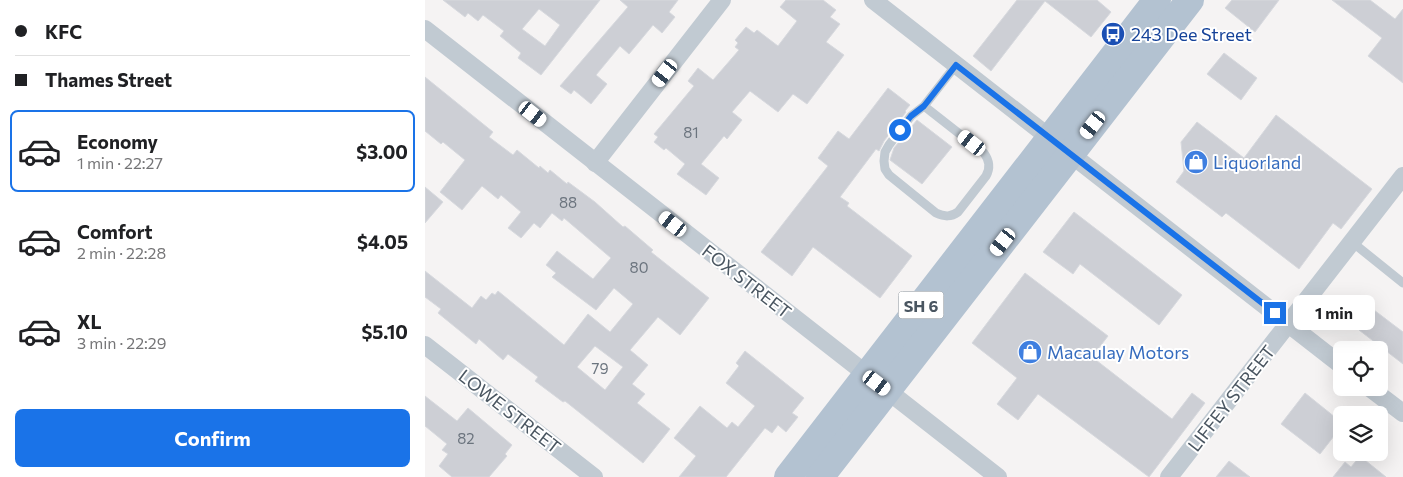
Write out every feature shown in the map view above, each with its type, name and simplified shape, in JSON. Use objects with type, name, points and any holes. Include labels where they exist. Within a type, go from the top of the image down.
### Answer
[{"type":"main road","name":"SH 6","points":[[1060,147],[1157,0]]},
{"type":"main road","name":"SH 6","points":[[788,477],[877,383],[1060,147],[1190,0]]},
{"type":"main road","name":"SH 6","points":[[820,477],[877,383]]},
{"type":"street","points":[[595,163],[722,0]]},
{"type":"street","points":[[873,0],[1333,359]]},
{"type":"street","name":"FOX STREET","points":[[425,29],[998,477]]},
{"type":"street","name":"LIFFEY STREET","points":[[1169,477],[1403,176]]},
{"type":"street","name":"LOWE STREET","points":[[425,345],[594,477]]},
{"type":"street","points":[[1381,396],[1403,413]]},
{"type":"lane","points":[[924,106],[984,153],[989,166],[986,176],[958,212],[949,216],[936,213],[889,176],[885,170],[885,152],[911,116],[924,106],[956,65]]},
{"type":"lane","points":[[1352,242],[1403,282]]},
{"type":"building","points":[[443,0],[600,0],[541,75],[518,58],[521,53],[500,36],[504,31],[483,15],[478,21],[468,13],[465,17]],"holes":[[[539,9],[560,25],[545,46],[522,29]]]},
{"type":"building","points":[[620,0],[678,0],[669,12],[675,17],[662,33],[653,25],[629,54],[620,46],[596,75],[607,84],[591,104],[574,90],[571,94],[560,86],[628,7]]},
{"type":"building","points":[[786,0],[823,0],[836,10],[830,17],[840,24],[826,42],[844,55],[807,104],[793,94],[778,112],[750,91],[732,112],[742,120],[727,139],[724,136],[701,164],[719,178],[706,195],[677,174],[685,164],[666,148],[664,150],[654,142],[658,137],[654,134],[694,86],[688,81],[698,68],[713,80],[739,50],[735,47],[738,43],[735,40],[746,27],[754,33],[757,30],[778,46],[797,21],[780,7]]},
{"type":"building","points":[[1017,0],[1097,0],[1111,12],[1091,37],[1045,1],[991,71],[973,56]]},
{"type":"building","points":[[1232,0],[1279,0],[1255,32],[1225,8]]},
{"type":"building","points":[[1332,0],[1370,0],[1395,19],[1403,9],[1403,83],[1368,56],[1382,38]]},
{"type":"building","points":[[1224,53],[1257,78],[1241,100],[1207,74]]},
{"type":"building","points":[[425,77],[493,132],[489,137],[513,155],[517,150],[539,168],[540,166],[548,173],[550,170],[567,184],[568,182],[595,202],[623,227],[625,226],[653,250],[651,252],[709,298],[680,335],[658,317],[630,350],[648,365],[632,384],[645,394],[637,403],[670,429],[643,463],[565,401],[563,402],[535,381],[538,377],[508,354],[503,360],[479,339],[476,344],[438,313],[441,309],[425,297],[425,271],[472,308],[481,296],[486,300],[492,293],[495,295],[498,291],[564,345],[588,314],[610,332],[633,304],[614,288],[596,310],[552,277],[556,273],[546,265],[557,251],[593,279],[611,258],[564,218],[562,221],[552,213],[540,228],[534,223],[521,238],[508,228],[521,212],[501,195],[498,199],[482,186],[462,210],[440,192],[465,160],[443,142],[441,144],[425,131]],"holes":[[[595,346],[623,367],[605,390],[577,367]]]},
{"type":"building","points":[[888,88],[910,105],[879,151],[876,149],[840,197],[849,203],[847,206],[912,256],[880,298],[813,247],[792,276],[761,252],[828,166],[818,158],[838,131],[849,139]]},
{"type":"building","points":[[1276,115],[1372,189],[1341,229],[1333,223],[1299,269],[1226,213],[1222,217],[1176,182],[1184,171],[1181,142],[1197,122],[1244,158]]},
{"type":"building","points":[[917,120],[952,147],[922,184],[890,160],[894,148]]},
{"type":"building","points":[[425,187],[443,202],[425,223]]},
{"type":"building","points":[[1074,212],[1182,295],[1159,325],[1080,264],[1073,274],[1043,252]]},
{"type":"building","points":[[1025,273],[1108,336],[1092,357],[1172,419],[1192,393],[1205,403],[1149,477],[1038,394],[1018,420],[997,404],[1017,378],[972,343]]},
{"type":"building","points":[[1374,310],[1403,332],[1403,364],[1388,352],[1388,341],[1373,341],[1359,330]]},
{"type":"building","points":[[745,351],[804,398],[792,413],[798,417],[786,432],[778,425],[772,433],[765,428],[726,477],[679,477],[696,456],[674,438],[700,406],[727,428],[732,422],[738,427],[755,406],[726,383],[739,366],[736,363]]},
{"type":"building","points":[[1305,393],[1333,416],[1333,437],[1320,454],[1281,424]]},
{"type":"building","points":[[425,396],[457,421],[468,408],[512,445],[505,454],[507,456],[489,477],[452,477],[439,466],[448,454],[442,450],[447,444],[425,426]]},
{"type":"building","points":[[1229,461],[1250,477],[1216,477]]},
{"type":"building","points":[[1356,461],[1366,461],[1386,477],[1333,477],[1345,462],[1351,467]]},
{"type":"place","name":"243 Dee Street","points":[[1113,34]]},
{"type":"place","name":"Liquorland","points":[[1196,162]]},
{"type":"place","name":"Macaulay Motors","points":[[1030,352]]},
{"type":"route","points":[[900,130],[911,116],[924,106],[956,65],[1275,313]]}]
